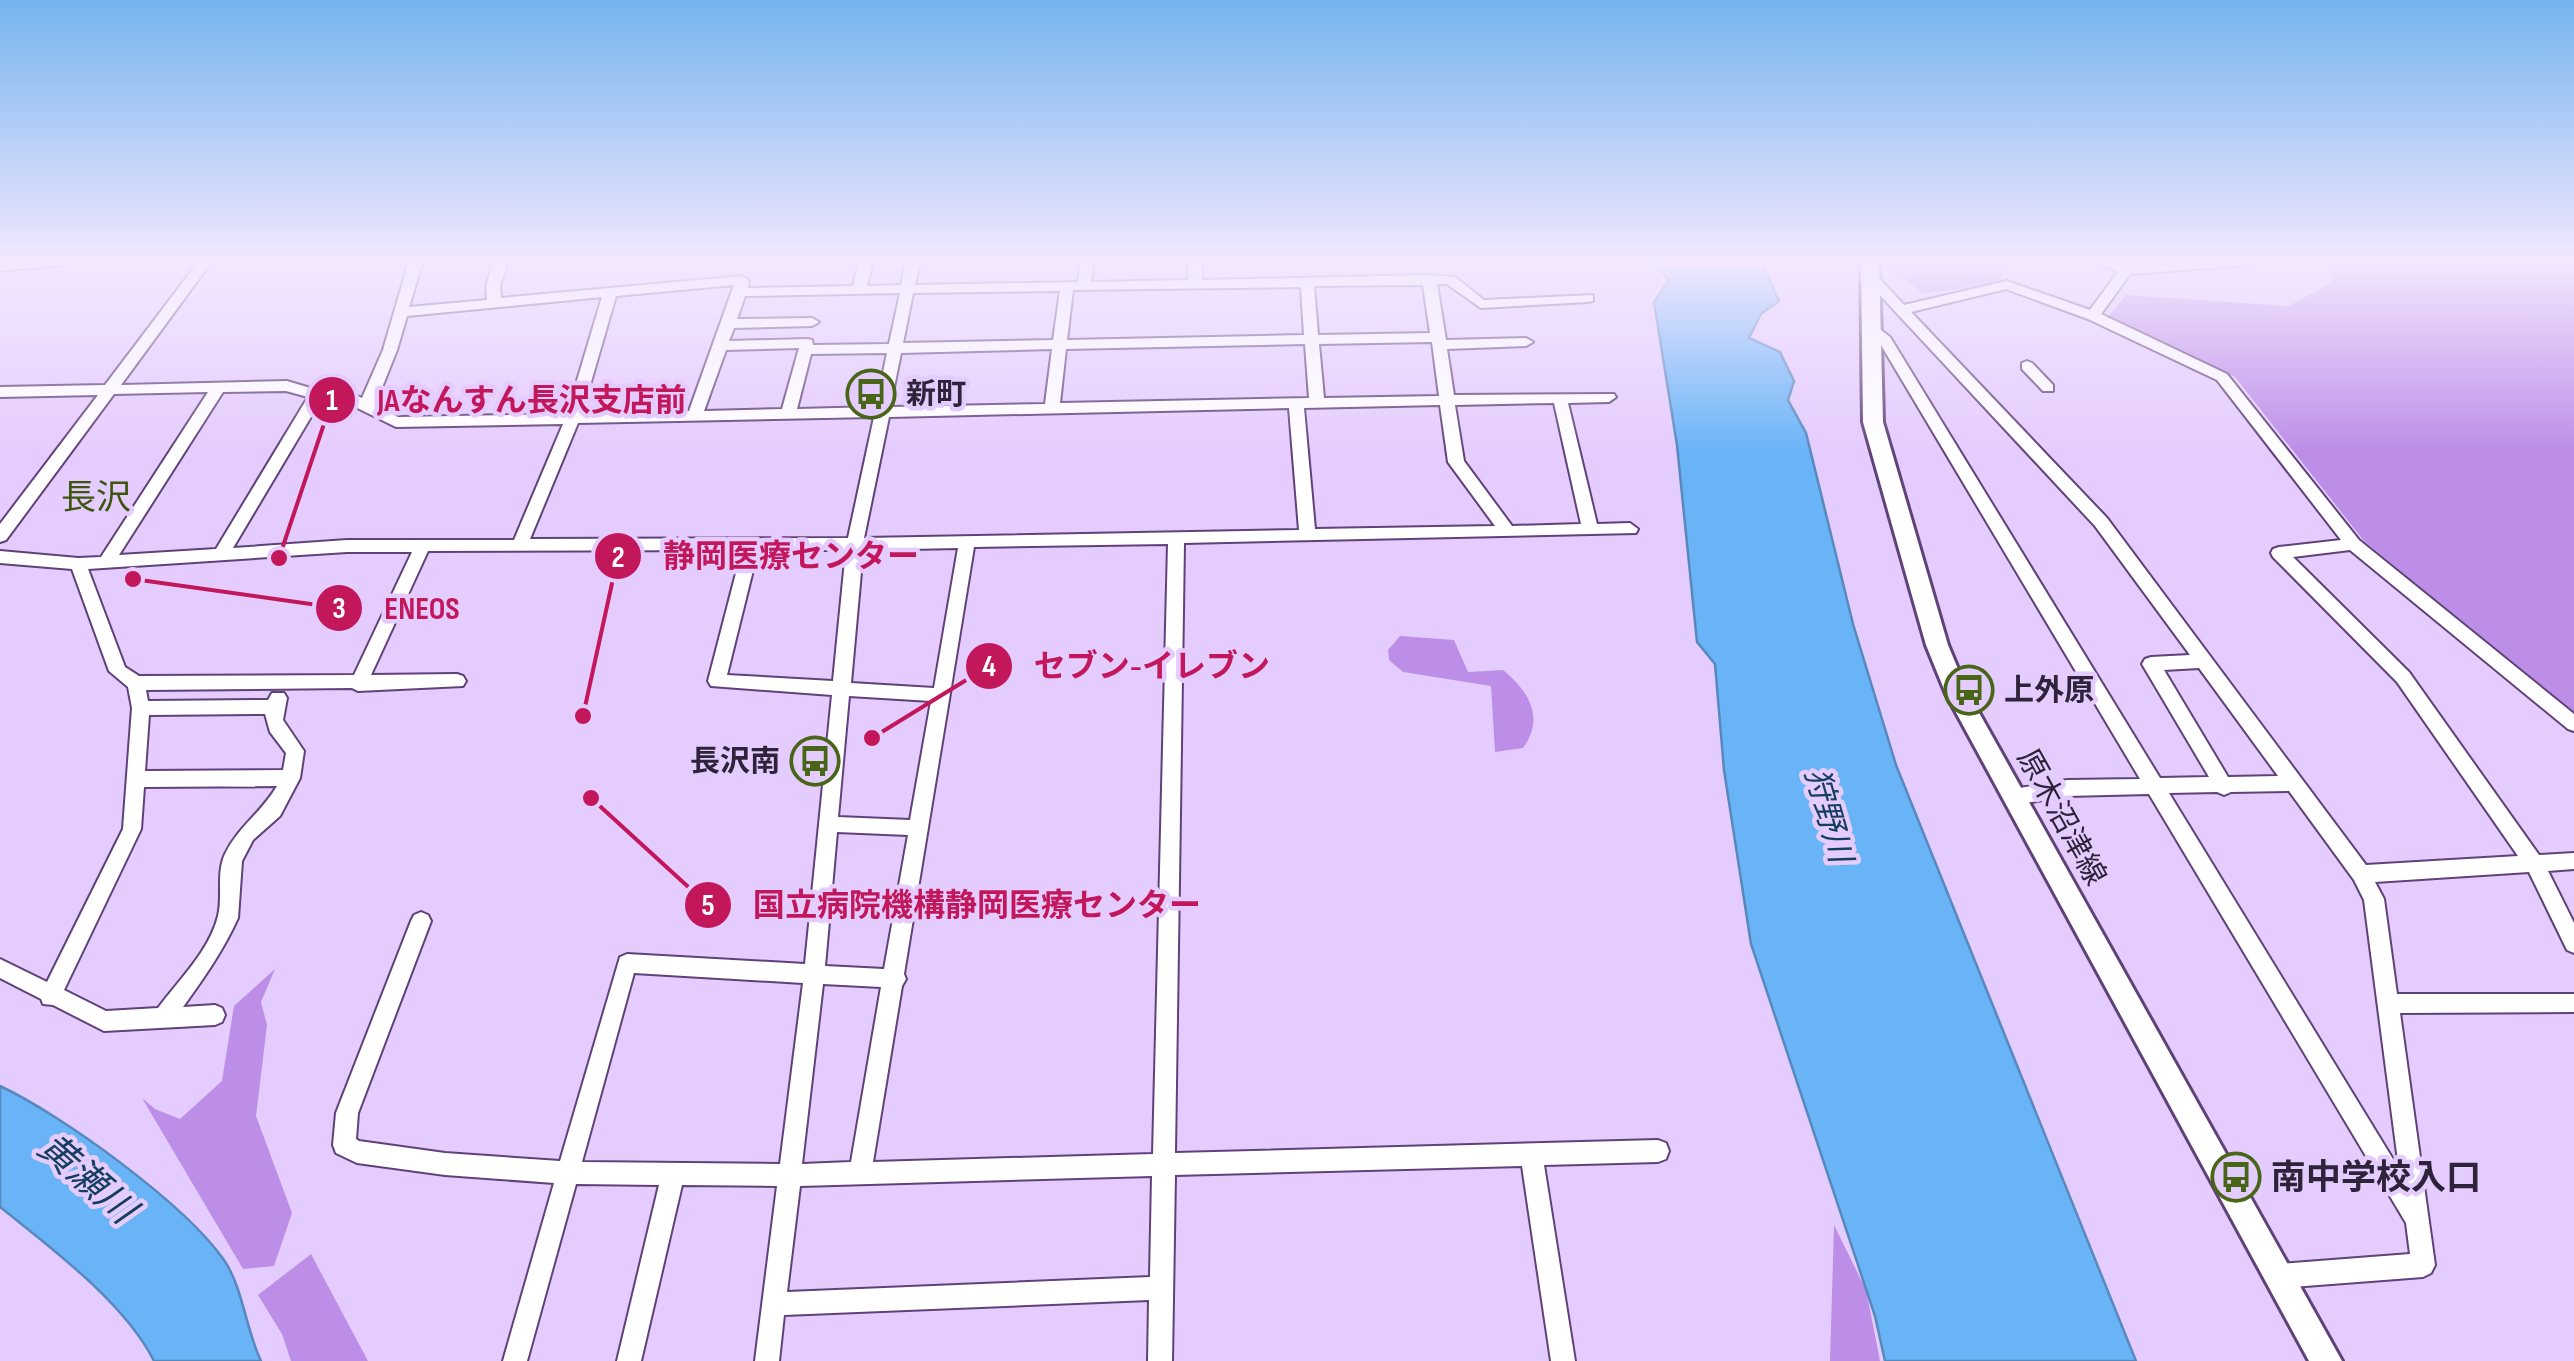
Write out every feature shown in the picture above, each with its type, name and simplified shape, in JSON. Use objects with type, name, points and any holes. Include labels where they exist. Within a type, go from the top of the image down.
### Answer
[{"type":"main road","name":"原木沼津線","points":[[1872,325],[1873,422],[1937,645],[1957,694],[2326,1361]]},
{"type":"street","points":[[0,536],[158,325]]},
{"type":"street","points":[[368,405],[397,325]]},
{"type":"street","points":[[520,544],[573,416],[601,325]]},
{"type":"street","points":[[695,416],[728,325]]},
{"type":"street","points":[[788,413],[811,325]]},
{"type":"street","points":[[767,1361],[814,975],[854,544],[900,325]]},
{"type":"street","points":[[1052,409],[1061,325]]},
{"type":"street","points":[[1310,325],[1317,404]]},
{"type":"street","points":[[1436,325],[1456,462],[1507,531]]},
{"type":"street","points":[[1919,325],[2101,522],[2361,874],[2374,899],[2424,1264],[2278,1276]]},
{"type":"street","points":[[2112,325],[2222,377],[2353,544],[2574,724]]},
{"type":"street","points":[[1872,330],[1882,337],[2420,1224]]},
{"type":"street","points":[[720,346],[895,348],[1311,340],[1526,342]]},
{"type":"street","points":[[2027,366],[2048,388]]},
{"type":"street","points":[[0,392],[288,386],[318,395],[344,394],[396,422],[1609,397]]},
{"type":"street","points":[[106,562],[220,388]]},
{"type":"street","points":[[220,554],[318,395]]},
{"type":"street","points":[[1560,398],[1590,529]]},
{"type":"street","points":[[1296,404],[1307,535]]},
{"type":"street","points":[[0,556],[78,564],[423,545],[854,544],[1630,528]]},
{"type":"street","points":[[1160,1361],[1176,538]]},
{"type":"street","points":[[860,1173],[896,979],[966,542]]},
{"type":"street","points":[[2353,544],[2278,553],[2403,677],[2534,863],[2574,944]]},
{"type":"street","points":[[358,684],[423,545]]},
{"type":"street","points":[[751,545],[717,680],[939,695]]},
{"type":"street","points":[[78,564],[118,671],[136,683],[457,681]]},
{"type":"street","points":[[2200,661],[2151,664],[2224,787]]},
{"type":"street","points":[[50,997],[132,829],[141,708],[136,683]]},
{"type":"street","points":[[163,1018],[212,951],[228,918],[232,860],[246,834],[273,810],[291,778],[295,751],[275,728],[273,707],[284,684]]},
{"type":"street","points":[[141,708],[273,707]]},
{"type":"street","points":[[138,778],[291,778]]},
{"type":"street","points":[[2014,797],[2068,788],[2158,789],[2292,783]]},
{"type":"street","points":[[828,824],[919,828]]},
{"type":"street","points":[[2361,874],[2574,861]]},
{"type":"street","points":[[421,922],[347,1113],[344,1145],[372,1155],[568,1173],[789,1175],[1658,1151]]},
{"type":"street","points":[[515,1361],[627,963],[896,979]]},
{"type":"street","points":[[0,968],[50,997],[104,1021],[215,1016]]},
{"type":"street","points":[[2390,1004],[2574,1003]]},
{"type":"street","points":[[1532,1154],[1563,1361]]},
{"type":"street","points":[[629,1361],[673,1174]]},
{"type":"street","points":[[776,1304],[1162,1288]]},
{"type":"shaded area","points":[[2121,325],[2574,325],[2574,716],[2364,541],[2235,377]]},
{"type":"shaded area","points":[[1400,636],[1454,640],[1468,672],[1503,670],[1512,678],[1527,696],[1533,716],[1530,737],[1523,748],[1495,752],[1491,686],[1403,672],[1389,660],[1388,650]]},
{"type":"shaded area","points":[[275,969],[261,1002],[267,1025],[256,1116],[292,1213],[274,1266],[243,1269],[142,1098],[155,1109],[180,1119],[222,1081],[234,1006]]},
{"type":"shaded area","points":[[1834,1225],[1866,1290],[1880,1361],[1830,1361]]},
{"type":"shaded area","points":[[311,1254],[368,1361],[291,1361],[282,1334],[258,1295]]},
{"type":"water","name":"狩野川","points":[[1658,325],[1756,325],[1749,338],[1780,352],[1794,381],[1788,400],[1806,433],[1853,624],[1896,765],[2136,1361],[1885,1361],[1875,1316],[1751,944],[1724,770],[1715,664],[1697,642],[1677,445]]},
{"type":"water","name":"黄瀬川","points":[[0,1086],[56,1118],[121,1163],[206,1238],[230,1271],[261,1361],[154,1361],[106,1297],[0,1207]]},
{"type":"place","name":"新町","points":[[871,394]]},
{"type":"place","name":"JAなんすん長沢支店前","points":[[279,558]]},
{"type":"place","name":"ENEOS","points":[[133,579]]},
{"type":"place","name":"上外原","points":[[1969,690]]},
{"type":"place","name":"静岡医療センター","points":[[583,716]]},
{"type":"place","name":"セブン-イレブン","points":[[872,738]]},
{"type":"place","name":"長沢南","points":[[815,761]]},
{"type":"place","name":"国立病院機構静岡医療センター","points":[[591,798]]},
{"type":"place","name":"南中学校入口","points":[[2236,1177]]},
{"type":"district","name":"長沢","points":[[96,497]]}]
